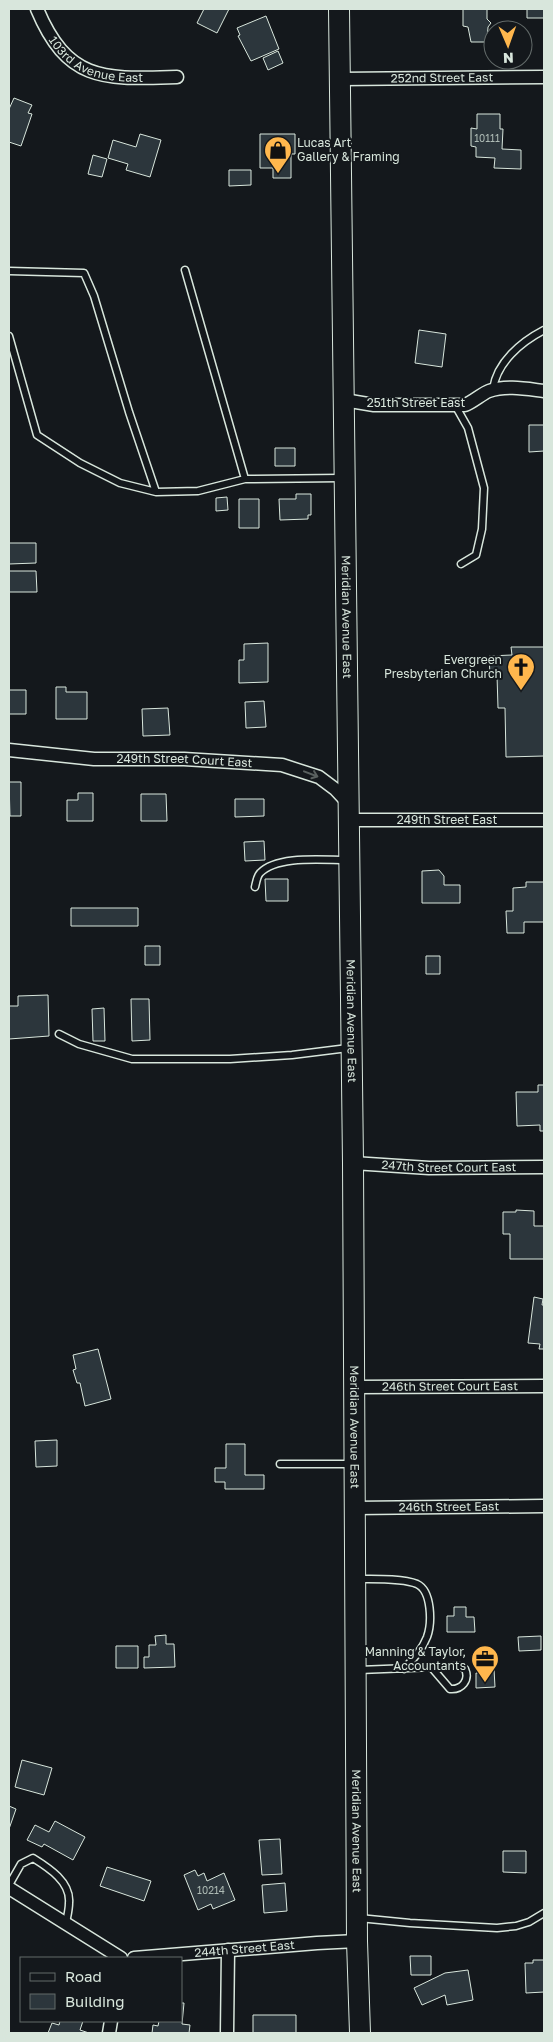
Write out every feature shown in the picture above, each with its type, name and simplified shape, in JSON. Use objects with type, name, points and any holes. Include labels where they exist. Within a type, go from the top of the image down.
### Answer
[{"type":"main road","name":"Meridian Avenue East","points":[[339,9],[352,1047],[356,1917],[360,2033]]},
{"type":"street","name":"103rd Avenue East","points":[[37,9],[55,44],[66,58],[85,68],[103,75],[129,78],[177,77]]},
{"type":"street","name":"252nd Street East","points":[[340,79],[544,77]]},
{"type":"street","name":"251th Street East","points":[[344,400],[374,405],[466,405],[478,400],[489,391],[514,388],[544,391]]},
{"type":"street","name":"249th Street Court East","points":[[9,750],[94,759],[184,758],[291,767],[319,777],[334,788],[349,812]]},
{"type":"street","name":"249th Street East","points":[[349,812],[544,820]]},
{"type":"street","name":"247th Street Court East","points":[[353,1164],[429,1168],[544,1167]]},
{"type":"street","name":"246th Street Court East","points":[[355,1388],[544,1386]]},
{"type":"street","name":"246th Street East","points":[[354,1508],[544,1506]]},
{"type":"street","points":[[9,1887],[119,1957]]},
{"type":"street","name":"244th Street East","points":[[146,1957],[357,1941]]},
{"type":"street","points":[[227,2033],[228,1950]]},
{"type":"lane","points":[[185,270],[245,480]]},
{"type":"lane","points":[[9,271],[84,273],[94,296],[129,412],[156,492]]},
{"type":"lane","points":[[493,391],[495,376],[508,358],[527,339],[544,330]]},
{"type":"lane","points":[[9,336],[37,435],[80,463],[120,483],[156,492],[198,491],[245,480],[345,478]]},
{"type":"lane","points":[[455,405],[468,428],[484,488],[482,529],[476,555],[462,564]]},
{"type":"lane","points":[[254,887],[259,874],[269,866],[298,860],[349,860]]},
{"type":"lane","points":[[59,1034],[79,1044],[132,1059],[292,1055],[352,1047]]},
{"type":"lane","points":[[280,1464],[354,1464]]},
{"type":"lane","points":[[354,1579],[384,1579],[417,1584],[427,1592],[430,1605],[427,1636],[418,1654],[404,1669]]},
{"type":"lane","points":[[355,1671],[459,1666],[465,1669],[467,1674],[466,1680],[462,1686],[450,1689],[432,1668]]},
{"type":"lane","points":[[9,1887],[21,1864],[34,1858],[51,1870],[64,1884],[70,1902],[66,1924]]},
{"type":"lane","points":[[356,1917],[410,1923],[498,1928],[516,1926],[544,1914]]},
{"type":"building","points":[[204,9],[229,9],[217,33],[197,23]]},
{"type":"building","points":[[463,9],[487,9],[488,20],[483,20],[483,42],[471,42],[468,27],[463,26]]},
{"type":"building","points":[[527,9],[544,9],[544,18],[527,18]]},
{"type":"building","points":[[266,16],[279,49],[251,61],[238,36],[240,35],[237,28]]},
{"type":"building","points":[[278,51],[283,63],[268,70],[263,58]]},
{"type":"building","points":[[14,98],[32,105],[28,113],[32,114],[21,146],[9,142],[9,109]]},
{"type":"building","points":[[477,114],[500,114],[500,129],[503,129],[502,149],[521,150],[521,169],[494,168],[495,158],[476,157],[476,147],[471,146],[471,128],[477,129]]},
{"type":"building","points":[[140,134],[161,140],[150,177],[126,170],[128,164],[108,158],[113,140],[136,147]]},
{"type":"building","points":[[260,134],[295,134],[295,154],[291,154],[291,178],[273,178],[273,168],[260,168]]},
{"type":"building","points":[[93,155],[107,159],[102,177],[88,174]]},
{"type":"building","points":[[229,170],[251,170],[251,185],[229,186]]},
{"type":"building","points":[[419,330],[446,334],[442,367],[415,363]]},
{"type":"building","points":[[529,425],[544,425],[544,451],[529,452]]},
{"type":"building","points":[[275,448],[295,448],[295,466],[275,466]]},
{"type":"building","points":[[296,494],[311,494],[311,515],[308,515],[308,519],[280,520],[279,499],[296,499]]},
{"type":"building","points":[[227,497],[228,510],[216,511],[216,498]]},
{"type":"building","points":[[239,499],[259,499],[259,528],[239,528]]},
{"type":"building","points":[[9,543],[36,543],[36,563],[9,564]]},
{"type":"building","points":[[9,571],[36,571],[37,592],[9,592]]},
{"type":"building","points":[[268,643],[268,682],[239,683],[239,660],[244,660],[244,644]]},
{"type":"building","name":"Evergreen Presbyterian Church","points":[[511,647],[544,647],[544,756],[506,757],[505,708],[498,708],[497,675],[490,675],[489,656],[512,655]]},
{"type":"building","points":[[56,687],[66,687],[66,692],[87,692],[87,719],[56,719]]},
{"type":"building","points":[[9,690],[26,690],[26,714],[9,714]]},
{"type":"building","points":[[264,701],[266,727],[246,728],[245,702]]},
{"type":"building","points":[[168,708],[170,735],[143,736],[142,709]]},
{"type":"building","points":[[9,782],[21,782],[21,816],[10,816]]},
{"type":"building","points":[[78,793],[93,793],[93,821],[67,821],[67,800],[78,800]]},
{"type":"building","points":[[141,794],[166,794],[167,821],[141,821]]},
{"type":"building","points":[[235,799],[264,799],[264,816],[235,817]]},
{"type":"building","points":[[264,841],[265,860],[245,861],[244,842]]},
{"type":"building","points":[[439,870],[444,876],[444,885],[460,885],[460,903],[422,903],[422,871]]},
{"type":"building","points":[[265,879],[288,879],[288,901],[266,901]]},
{"type":"building","points":[[526,882],[544,882],[544,922],[524,922],[524,933],[507,933],[506,911],[513,911],[513,888],[526,887]]},
{"type":"building","points":[[71,908],[138,908],[138,926],[71,926]]},
{"type":"building","points":[[145,946],[160,946],[160,965],[145,965]]},
{"type":"building","points":[[426,956],[440,956],[440,974],[426,974]]},
{"type":"building","points":[[48,995],[49,1036],[9,1039],[9,1006],[18,1006],[18,996]]},
{"type":"building","points":[[131,999],[149,999],[150,1040],[132,1041]]},
{"type":"building","points":[[104,1008],[105,1041],[93,1041],[92,1009]]},
{"type":"building","points":[[538,1085],[544,1085],[544,1131],[540,1131],[540,1125],[517,1126],[516,1092],[538,1092]]},
{"type":"building","points":[[516,1210],[534,1211],[534,1226],[544,1226],[544,1259],[510,1259],[510,1234],[503,1234],[503,1212],[516,1212]]},
{"type":"building","points":[[534,1297],[543,1299],[544,1349],[539,1349],[540,1344],[528,1343]]},
{"type":"building","points":[[98,1349],[111,1399],[85,1406],[80,1383],[77,1383],[73,1370],[76,1369],[73,1355]]},
{"type":"building","points":[[57,1440],[57,1466],[36,1467],[35,1441]]},
{"type":"building","points":[[226,1444],[245,1444],[245,1475],[264,1475],[264,1489],[225,1489],[225,1482],[215,1482],[215,1468],[226,1468]]},
{"type":"building","points":[[454,1607],[466,1607],[466,1617],[474,1617],[475,1632],[447,1632],[447,1616],[454,1616]]},
{"type":"building","points":[[166,1635],[166,1644],[174,1644],[175,1667],[144,1668],[144,1657],[149,1657],[149,1645],[156,1645],[155,1636]]},
{"type":"building","points":[[541,1636],[541,1650],[519,1651],[518,1637]]},
{"type":"building","points":[[116,1646],[138,1646],[138,1668],[116,1668]]},
{"type":"building","points":[[485,1669],[494,1669],[495,1687],[476,1688],[476,1673],[485,1673]]},
{"type":"building","points":[[22,1760],[52,1768],[44,1795],[15,1787]]},
{"type":"building","points":[[9,1806],[16,1809],[9,1829]]},
{"type":"building","points":[[55,1821],[85,1837],[73,1860],[44,1844],[42,1847],[27,1840],[35,1825],[49,1832]]},
{"type":"building","points":[[280,1839],[282,1874],[262,1875],[259,1840]]},
{"type":"building","points":[[503,1851],[526,1851],[526,1873],[503,1872]]},
{"type":"building","points":[[107,1867],[151,1881],[144,1901],[100,1886]]},
{"type":"building","points":[[195,1870],[198,1876],[204,1873],[207,1881],[224,1873],[235,1900],[213,1909],[211,1904],[198,1910],[184,1875]]},
{"type":"building","points":[[285,1883],[287,1911],[264,1913],[262,1885]]},
{"type":"building","points":[[410,1956],[431,1956],[431,1975],[411,1975]]},
{"type":"building","points":[[533,1960],[544,1960],[544,1992],[526,1993],[525,1963],[533,1963]]},
{"type":"building","points":[[468,1970],[473,2000],[447,2005],[445,1995],[422,2005],[414,1988],[445,1973]]},
{"type":"building","points":[[182,2003],[184,2003],[182,2024],[190,2025],[189,2033],[152,2033],[153,2025],[158,2026],[159,2022],[182,2022]]},
{"type":"building","points":[[253,2015],[296,2015],[296,2033],[253,2033]]},
{"type":"building","points":[[60,2022],[83,2022],[80,2030],[89,2033],[48,2033],[52,2023],[59,2025]]},
{"type":"place","name":"Lucas Art Gallery & Framing","points":[[278,174]]},
{"type":"place","name":"Evergreen Presbyterian Church","points":[[521,691]]},
{"type":"place","name":"Manning & Taylor, Accountants","points":[[485,1683]]}]
